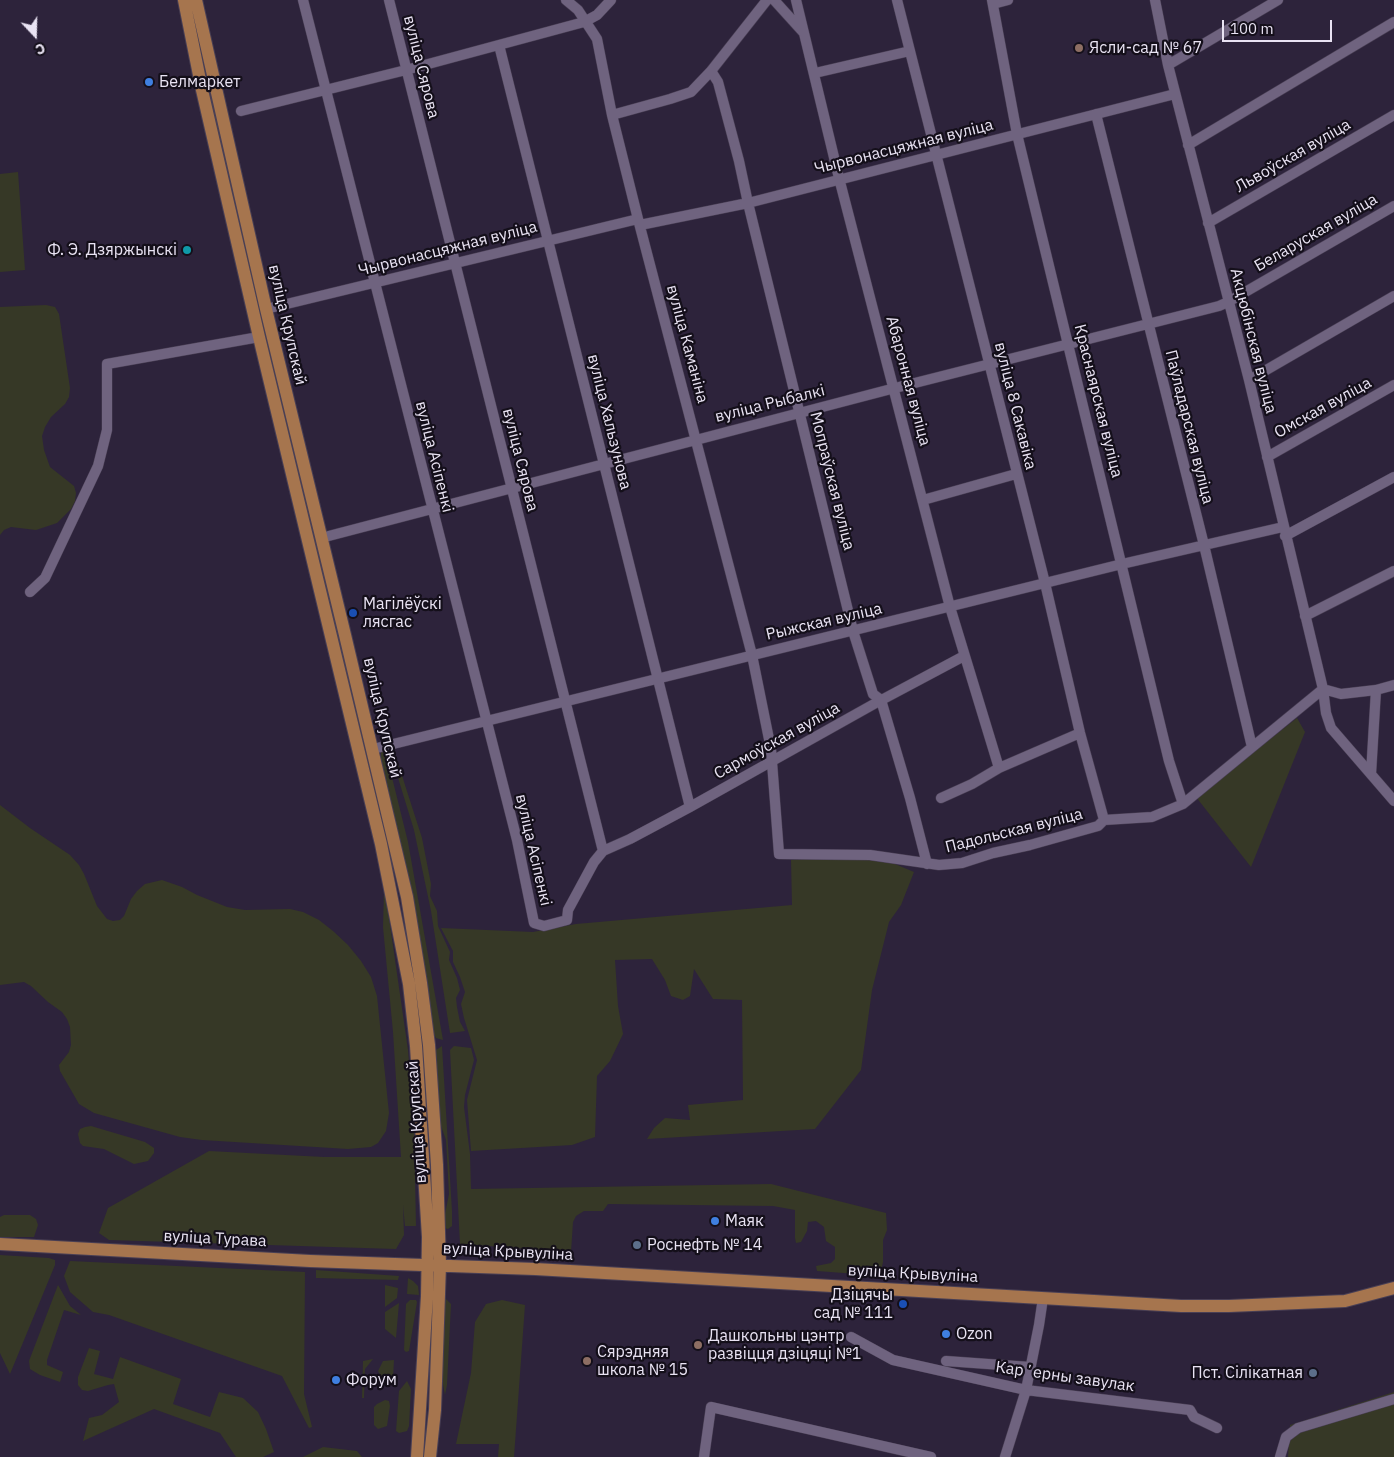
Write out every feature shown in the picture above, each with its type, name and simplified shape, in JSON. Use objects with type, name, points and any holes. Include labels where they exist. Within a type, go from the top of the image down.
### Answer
[{"type":"main road","name":"вуліца Крупскай","points":[[184,0],[200,81],[259,337],[368,786],[409,984],[434,1265],[417,1457]]},
{"type":"main road","name":"вуліца Крупскай","points":[[196,0],[266,309],[407,897],[421,983],[429,1045],[437,1165],[434,1265],[435,1410],[430,1457]]},
{"type":"main road","name":"вуліца Турава","points":[[0,1244],[310,1261],[434,1265]]},
{"type":"main road","name":"вуліца Крывуліна","points":[[434,1265],[1181,1306],[1345,1302],[1394,1288]]},
{"type":"street","name":"вуліца Асіпенкі","points":[[303,0],[517,840],[534,922],[544,926],[567,920],[568,910],[594,862],[603,851]]},
{"type":"street","name":"вуліца Сярова","points":[[389,0],[603,851]]},
{"type":"street","name":"вуліца Каманіна","points":[[566,0],[578,10],[597,40],[612,115],[752,655],[771,749],[779,854]]},
{"type":"street","points":[[241,111],[406,70],[584,22],[597,15],[611,0]]},
{"type":"street","points":[[612,115],[691,92],[711,72],[768,0]]},
{"type":"street","points":[[774,0],[804,32]]},
{"type":"street","name":"Абаронная вуліца","points":[[796,0],[839,178],[950,607],[999,768]]},
{"type":"street","name":"вуліца 8 Сакавіка","points":[[897,0],[1045,583],[1080,733],[1104,820]]},
{"type":"street","points":[[992,2],[1008,0]]},
{"type":"street","name":"Акцюбінская вуліца","points":[[1155,0],[1168,65],[1248,380],[1323,689],[1326,713],[1331,728],[1394,801]]},
{"type":"street","points":[[1168,65],[1278,0]]},
{"type":"street","name":"Краснаярская вуліца","points":[[992,2],[1017,134],[1170,762],[1183,804]]},
{"type":"street","points":[[1188,145],[1394,22]]},
{"type":"street","name":"вуліца Хальзунова","points":[[499,45],[690,807]]},
{"type":"street","points":[[815,73],[910,51]]},
{"type":"street","name":"Мопраўская вуліца","points":[[711,72],[718,82],[739,161],[852,631],[873,694],[881,700],[927,864]]},
{"type":"street","name":"Чырвонасцяжная вуліца","points":[[266,309],[548,240],[748,203],[839,178],[1176,94]]},
{"type":"street","name":"Паўладарская вуліца","points":[[1096,114],[1204,545],[1252,747]]},
{"type":"street","name":"Львоўская вуліца","points":[[1208,223],[1394,115]]},
{"type":"street","name":"Беларуская вуліца","points":[[1228,302],[1394,206]]},
{"type":"street","points":[[1248,380],[1394,296]]},
{"type":"street","name":"вуліца Рыбалкі","points":[[321,538],[800,412],[1069,345],[1228,302]]},
{"type":"street","points":[[30,592],[45,578],[98,466],[108,430],[108,364],[259,337]]},
{"type":"street","name":"Омская вуліца","points":[[1267,457],[1394,385]]},
{"type":"street","points":[[923,500],[1016,474]]},
{"type":"street","name":"Рыжская вуліца","points":[[372,749],[1122,564],[1204,545],[1284,531],[1394,477]]},
{"type":"street","points":[[1305,616],[1394,571]]},
{"type":"street","name":"Сармоўская вуліца","points":[[603,851],[690,807],[881,700],[964,656]]},
{"type":"street","points":[[1104,820],[1152,817],[1183,804],[1323,689],[1341,694],[1376,690],[1394,685]]},
{"type":"street","points":[[1371,774],[1376,690]]},
{"type":"street","points":[[941,798],[972,784],[999,768],[1080,733]]},
{"type":"street","name":"Падольская вуліца","points":[[779,854],[870,855],[927,864],[962,863],[993,853],[1098,826],[1104,820]]},
{"type":"street","points":[[1005,1457],[1026,1390],[1043,1298]]},
{"type":"street","name":"Карʼерны завулак","points":[[850,1337],[892,1360],[1026,1390],[1190,1410],[1194,1417],[1217,1428]]},
{"type":"street","points":[[946,1361],[1030,1367]]},
{"type":"street","points":[[1280,1457],[1286,1438],[1298,1428],[1394,1398]]},
{"type":"street","points":[[704,1457],[711,1407],[932,1457]]},
{"type":"green space","points":[[18,172],[25,270],[0,272],[0,174]]},
{"type":"green space","points":[[46,305],[55,307],[59,314],[70,388],[69,397],[65,404],[51,417],[45,427],[42,436],[44,450],[50,467],[74,486],[76,493],[75,501],[71,509],[57,523],[36,530],[11,527],[4,530],[0,535],[0,307]]},
{"type":"green space","points":[[1297,718],[1305,732],[1251,867],[1196,797]]},
{"type":"green space","points":[[385,749],[408,842],[443,1040],[436,1038],[433,1033],[400,840],[381,760],[381,751]]},
{"type":"green space","points":[[393,756],[397,760],[422,838],[431,884],[430,896],[437,911],[438,926],[450,952],[449,960],[457,978],[460,990],[456,998],[457,1007],[460,1022],[465,1031],[450,1033],[431,911],[414,830]]},
{"type":"green space","points":[[0,805],[70,855],[79,865],[97,906],[107,919],[113,921],[120,920],[137,891],[145,884],[162,880],[227,907],[245,910],[290,909],[303,912],[319,920],[333,931],[361,961],[371,977],[377,996],[389,1113],[386,1131],[378,1143],[371,1147],[348,1149],[202,1140],[180,1137],[94,1113],[79,1104],[60,1071],[59,1065],[69,1052],[71,1045],[70,1027],[67,1019],[62,1012],[24,982],[0,985]]},
{"type":"green space","points":[[862,855],[895,864],[914,872],[901,905],[889,922],[872,990],[861,1070],[815,1129],[647,1139],[654,1128],[665,1118],[690,1120],[688,1105],[743,1100],[742,1000],[713,999],[694,969],[690,996],[683,1000],[671,996],[665,980],[652,959],[615,960],[618,1006],[623,1034],[610,1061],[597,1076],[595,1137],[572,1145],[471,1151],[467,1100],[477,1060],[461,1004],[465,992],[453,962],[453,951],[441,928],[533,932],[576,924],[792,905],[791,860]]},
{"type":"green space","points":[[384,889],[408,1050],[414,1125],[416,1226],[405,1226],[403,1205],[404,1235],[396,1249],[109,1240],[99,1233],[108,1208],[209,1151],[324,1157],[401,1157],[393,1032],[383,927]]},
{"type":"green space","points":[[442,1046],[452,1211],[452,1226],[448,1229],[445,1228],[444,1219],[449,1194],[446,1140],[441,1126],[435,1055],[436,1050]]},
{"type":"green space","points":[[454,1046],[471,1048],[474,1060],[465,1095],[464,1107],[470,1154],[471,1189],[771,1184],[886,1213],[887,1230],[883,1240],[881,1271],[870,1275],[817,1271],[816,1266],[831,1263],[835,1259],[835,1247],[826,1241],[824,1227],[816,1221],[808,1222],[807,1231],[801,1242],[796,1243],[795,1210],[773,1206],[608,1204],[603,1211],[584,1211],[576,1216],[573,1222],[571,1252],[460,1244],[450,1050]]},
{"type":"green space","points":[[91,1126],[145,1142],[154,1148],[154,1153],[148,1161],[134,1164],[104,1149],[83,1146],[80,1143],[78,1134],[80,1129]]},
{"type":"green space","points":[[4,1215],[30,1215],[36,1219],[38,1225],[34,1237],[0,1237],[0,1217]]},
{"type":"green space","points":[[0,1255],[55,1260],[55,1265],[10,1374],[0,1353]]},
{"type":"green space","points":[[70,1261],[305,1272],[304,1394],[312,1427],[309,1428],[282,1376],[109,1315],[93,1312],[70,1292],[64,1276]]},
{"type":"green space","points":[[316,1270],[399,1276],[398,1280],[316,1278]]},
{"type":"green space","points":[[408,1278],[418,1286],[419,1295],[407,1294]]},
{"type":"green space","points":[[58,1285],[70,1306],[81,1315],[64,1310],[47,1360],[47,1365],[63,1372],[60,1382],[40,1375],[30,1369],[29,1361]]},
{"type":"green space","points":[[385,1285],[398,1288],[397,1298],[385,1307]]},
{"type":"green space","points":[[445,1298],[451,1304],[445,1395],[441,1374]]},
{"type":"green space","points":[[410,1300],[416,1300],[417,1302],[409,1351],[406,1352],[404,1350],[406,1304]]},
{"type":"green space","points":[[502,1300],[525,1305],[514,1457],[498,1457],[499,1444],[456,1444],[471,1373],[475,1322],[486,1304]]},
{"type":"green space","points":[[399,1303],[396,1338],[385,1329],[385,1312]]},
{"type":"green space","points":[[89,1348],[100,1351],[94,1374],[113,1379],[120,1357],[181,1379],[173,1404],[210,1417],[219,1392],[243,1398],[258,1412],[274,1452],[263,1457],[236,1457],[220,1433],[154,1409],[83,1441],[89,1418],[102,1415],[119,1402],[114,1384],[88,1391],[82,1390],[78,1385],[78,1377]]},
{"type":"green space","points":[[373,1359],[365,1369],[364,1398],[362,1398],[363,1361]]},
{"type":"green space","points":[[394,1360],[393,1379],[382,1379],[378,1371],[383,1361]]},
{"type":"green space","points":[[407,1381],[411,1389],[409,1426],[407,1431],[399,1433],[396,1431],[399,1391]]},
{"type":"green space","points":[[1394,1392],[1394,1457],[1288,1457],[1290,1425]]},
{"type":"green space","points":[[385,1400],[389,1401],[390,1406],[387,1426],[378,1429],[374,1425],[374,1407]]},
{"type":"green space","points":[[323,1447],[357,1451],[362,1457],[303,1457]]},
{"type":"place","name":"Ясли-сад № 67","points":[[1079,48]]},
{"type":"place","name":"Белмаркет","points":[[149,82]]},
{"type":"place","name":"Ф. Э. Дзяржынскі","points":[[187,250]]},
{"type":"place","name":"Магілёўскі лясгас","points":[[353,613]]},
{"type":"place","name":"Маяк","points":[[715,1221]]},
{"type":"place","name":"Роснефть № 14","points":[[637,1245]]},
{"type":"place","name":"Дзіцячы сад № 111","points":[[903,1304]]},
{"type":"place","name":"Ozon","points":[[946,1334]]},
{"type":"place","name":"Дашкольны цэнтр развіцця дзіцяці №1","points":[[698,1345]]},
{"type":"place","name":"Сярэдняя школа № 15","points":[[587,1361]]},
{"type":"place","name":"Пст. Сілікатная","points":[[1313,1373]]},
{"type":"place","name":"Форум","points":[[336,1380]]}]
